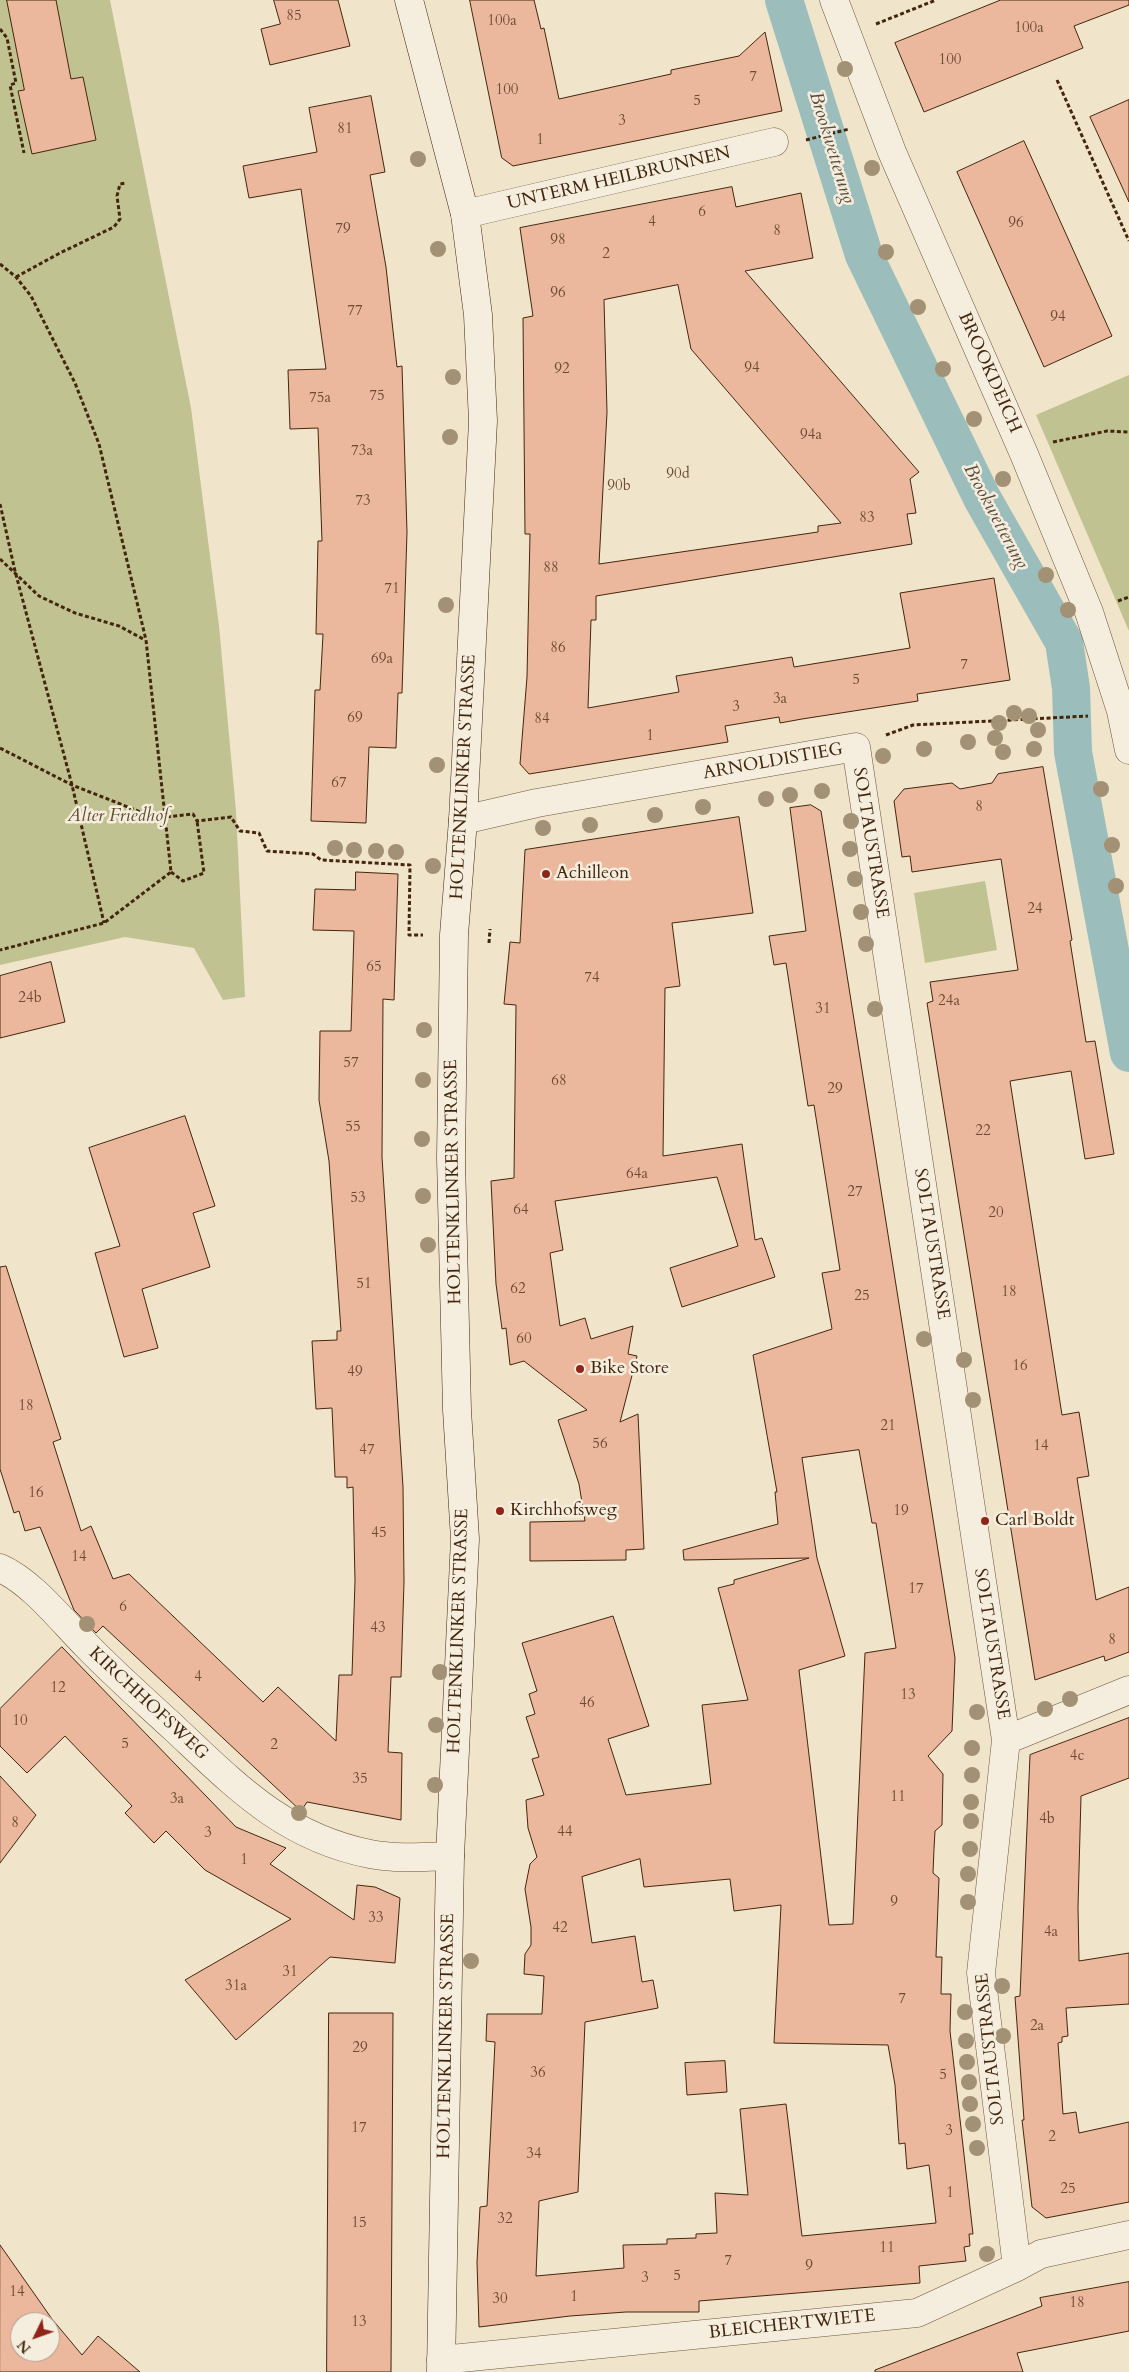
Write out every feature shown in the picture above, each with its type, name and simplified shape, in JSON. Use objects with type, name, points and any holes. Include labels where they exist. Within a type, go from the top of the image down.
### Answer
[{"type":"street","name":"HOLTENKLINKER STRASSE","points":[[409,0],[465,214],[478,315],[483,421],[463,820],[454,935],[451,1158],[457,1410],[465,1539],[450,1856],[441,2366]]},
{"type":"street","name":"BROOKDEICH","points":[[834,0],[892,152],[1024,454],[1089,612],[1121,712],[1129,750]]},
{"type":"street","name":"UNTERM HEILBRUNNEN","points":[[465,214],[787,142]]},
{"type":"street","name":"ARNOLDISTIEG","points":[[463,820],[538,803],[856,747]]},
{"type":"street","name":"SOLTAUSTRASSE","points":[[856,747],[1006,1740],[981,1973],[1017,2267]]},
{"type":"street","name":"KIRCHHOFSWEG","points":[[0,1568],[31,1590],[93,1653],[227,1778],[272,1814],[339,1846],[370,1854],[398,1857],[450,1856]]},
{"type":"street","name":"SOLTAUSTRASSE","points":[[1006,1740],[1129,1690]]},
{"type":"street","name":"BLEICHERTWIETE","points":[[441,2366],[917,2313],[1041,2254],[1129,2235]]},
{"type":"path","points":[[847,35],[936,0]]},
{"type":"path","points":[[0,29],[7,38],[16,84],[10,85],[24,153]]},
{"type":"path","points":[[1057,80],[1129,240]]},
{"type":"path","points":[[787,142],[849,128]]},
{"type":"path","points":[[16,277],[114,227],[120,219],[117,196],[120,184],[126,183]]},
{"type":"path","points":[[0,264],[16,277],[31,296],[75,383],[99,444],[146,640],[165,817],[171,872],[183,881],[204,873],[198,821],[193,814],[165,817],[156,818],[72,785],[0,748]]},
{"type":"path","points":[[1024,454],[1048,444],[1107,431],[1129,432]]},
{"type":"path","points":[[0,504],[15,571],[72,785],[104,923]]},
{"type":"path","points":[[0,559],[15,571],[39,596],[75,613],[119,626],[146,640]]},
{"type":"path","name":"ARNOLDISTIEG","points":[[856,747],[913,725],[1057,719],[1082,716]]},
{"type":"path","points":[[198,821],[231,818],[240,831],[259,832],[267,851],[313,854],[320,860],[410,864],[410,935],[431,935]]},
{"type":"path","points":[[0,950],[104,923],[171,872]]},
{"type":"green space","name":"Alter Friedhof","points":[[0,0],[110,0],[191,408],[219,626],[236,811],[245,997],[223,1000],[194,948],[125,937],[0,965]]},
{"type":"green space","points":[[1129,375],[1129,631],[1036,415]]},
{"type":"green space","points":[[985,881],[997,950],[925,963],[914,893]]},
{"type":"building","points":[[7,0],[56,0],[71,79],[83,77],[96,140],[32,154],[18,91],[24,90]]},
{"type":"building","points":[[274,0],[338,0],[350,46],[270,65],[261,29],[280,24]]},
{"type":"building","points":[[470,0],[534,0],[541,29],[544,28],[559,99],[671,74],[671,70],[739,56],[765,32],[782,111],[513,166],[502,158]]},
{"type":"building","points":[[1001,0],[1129,0],[1129,5],[1074,26],[1083,48],[924,112],[895,43]]},
{"type":"building","points":[[371,96],[385,172],[370,175],[386,267],[397,367],[402,366],[407,532],[402,693],[398,693],[396,748],[369,747],[366,823],[311,821],[315,690],[320,690],[323,634],[316,634],[318,541],[322,541],[318,428],[290,429],[288,370],[326,369],[301,189],[249,198],[243,166],[317,152],[309,108]]},
{"type":"building","points":[[1129,100],[1129,202],[1090,117]]},
{"type":"building","points":[[1024,141],[1112,336],[1044,367],[957,172]]},
{"type":"building","points":[[732,187],[736,207],[801,193],[813,258],[745,271],[919,472],[910,479],[916,513],[907,514],[912,544],[596,596],[596,620],[591,620],[588,708],[679,692],[676,676],[792,657],[794,667],[910,648],[900,593],[994,578],[1010,680],[917,694],[918,701],[780,723],[779,717],[725,726],[728,742],[529,774],[520,764],[527,677],[530,534],[525,534],[523,318],[533,316],[520,228]],"holes":[[[678,285],[691,349],[841,523],[818,526],[818,532],[599,564],[607,412],[604,300]]]},
{"type":"building","points":[[1043,767],[1072,940],[1070,941],[1086,1042],[1095,1041],[1114,1154],[1085,1159],[1071,1071],[1010,1081],[1062,1415],[1079,1412],[1089,1476],[1077,1478],[1096,1600],[1129,1587],[1129,1652],[1105,1661],[1104,1656],[1035,1680],[927,1003],[933,1001],[930,982],[1018,970],[1001,859],[912,872],[910,856],[902,857],[894,801],[904,789],[952,783],[960,789],[992,783],[998,774]]},
{"type":"building","points":[[811,805],[821,811],[955,1658],[952,1731],[928,1756],[943,1774],[942,1825],[935,1831],[933,1873],[939,1878],[936,1957],[942,1957],[941,1994],[951,1994],[950,2031],[973,2234],[969,2234],[970,2246],[964,2247],[966,2261],[919,2266],[920,2283],[699,2301],[699,2312],[626,2312],[570,2316],[479,2327],[477,2262],[480,2207],[487,2206],[495,2042],[486,2041],[487,2014],[542,2014],[544,1976],[524,1974],[525,1954],[531,1945],[531,1927],[525,1889],[530,1864],[537,1857],[528,1828],[526,1800],[544,1795],[532,1759],[539,1757],[526,1717],[535,1714],[529,1694],[537,1691],[522,1643],[613,1616],[649,1726],[608,1739],[626,1795],[711,1784],[702,1705],[748,1700],[718,1588],[734,1584],[734,1580],[809,1558],[684,1560],[683,1550],[778,1524],[775,1492],[777,1492],[753,1355],[832,1329],[822,1273],[840,1270],[814,1105],[808,1106],[786,963],[774,965],[769,936],[806,931],[790,808]],"holes":[[[859,1450],[872,1523],[876,1523],[896,1648],[865,1653],[853,1924],[829,1925],[799,1670],[845,1656],[817,1558],[802,1458]],[[640,1859],[644,1887],[730,1879],[734,1911],[781,1905],[774,2043],[888,2045],[895,2085],[899,2144],[905,2143],[907,2169],[929,2165],[936,2223],[802,2236],[786,2104],[740,2109],[748,2195],[715,2193],[717,2233],[696,2234],[696,2238],[667,2239],[667,2244],[623,2245],[624,2268],[536,2276],[539,2201],[578,2192],[585,2022],[658,2008],[653,1980],[642,1982],[635,1936],[592,1943],[582,1877]]]},
{"type":"building","points":[[739,817],[753,913],[672,923],[680,986],[665,988],[663,1156],[742,1144],[755,1240],[762,1238],[775,1277],[682,1307],[670,1268],[738,1246],[717,1177],[555,1201],[563,1250],[550,1253],[560,1326],[585,1318],[591,1339],[633,1326],[628,1354],[637,1356],[620,1422],[638,1414],[644,1549],[626,1550],[626,1560],[530,1561],[530,1522],[585,1521],[579,1484],[558,1420],[587,1410],[524,1361],[510,1365],[506,1328],[502,1329],[496,1284],[491,1181],[514,1178],[516,1005],[504,1004],[510,942],[520,943],[525,850]]},
{"type":"building","points":[[356,872],[398,874],[394,1000],[383,999],[382,1157],[403,1487],[404,1582],[401,1677],[391,1677],[388,1752],[402,1753],[401,1820],[307,1802],[301,1811],[103,1626],[96,1633],[74,1610],[40,1527],[25,1531],[19,1511],[14,1513],[0,1469],[0,1267],[6,1266],[61,1439],[53,1442],[81,1531],[91,1526],[113,1579],[129,1574],[263,1702],[278,1687],[336,1741],[339,1675],[352,1675],[355,1581],[353,1487],[347,1488],[347,1477],[335,1477],[332,1408],[316,1409],[312,1341],[337,1340],[337,1331],[341,1331],[329,1161],[319,1100],[320,1031],[351,1031],[354,931],[313,930],[315,889],[355,890]]},
{"type":"building","points":[[51,962],[65,1022],[0,1038],[0,976]]},
{"type":"building","points":[[185,1116],[215,1206],[193,1213],[210,1267],[142,1289],[158,1348],[124,1357],[95,1253],[120,1246],[89,1148]]},
{"type":"building","points":[[62,1647],[236,1827],[286,1848],[270,1864],[354,1920],[357,1885],[375,1887],[400,1898],[395,1963],[330,1957],[236,2040],[185,1980],[291,1919],[205,1870],[166,1831],[154,1843],[125,1813],[132,1806],[65,1736],[27,1773],[0,1746],[0,1709]]},
{"type":"building","points":[[1129,1718],[1129,1778],[1081,1796],[1078,1907],[1079,1961],[1129,1953],[1129,2004],[1066,2008],[1068,2036],[1062,2037],[1062,2042],[1058,2043],[1063,2114],[1076,2112],[1079,2133],[1129,2122],[1129,2202],[1046,2218],[1032,2207],[1022,2120],[1024,2120],[1015,1997],[1020,1996],[1030,1755]]},
{"type":"building","points":[[0,1776],[36,1815],[0,1863]]},
{"type":"building","points":[[329,2013],[393,2013],[391,2372],[327,2372]]},
{"type":"building","points":[[725,2061],[727,2092],[687,2095],[685,2063]]},
{"type":"building","points":[[0,2245],[47,2312],[10,2312],[10,2362],[60,2362],[60,2329],[82,2355],[98,2336],[140,2372],[0,2372]]},
{"type":"building","points":[[1129,2282],[1129,2331],[1017,2353],[1023,2372],[875,2372],[875,2370],[1042,2306],[1040,2298]]},
{"type":"waterway","name":"Brookwetterung","points":[[784,0],[864,255],[982,498],[1064,642],[1071,688],[1073,752],[1129,1053]]},
{"type":"place","name":"Achilleon","points":[[546,874]]},
{"type":"place","name":"Bike Store","points":[[580,1369]]},
{"type":"place","name":"Kirchhofsweg","points":[[500,1511]]},
{"type":"place","name":"Carl Boldt","points":[[985,1521]]}]
